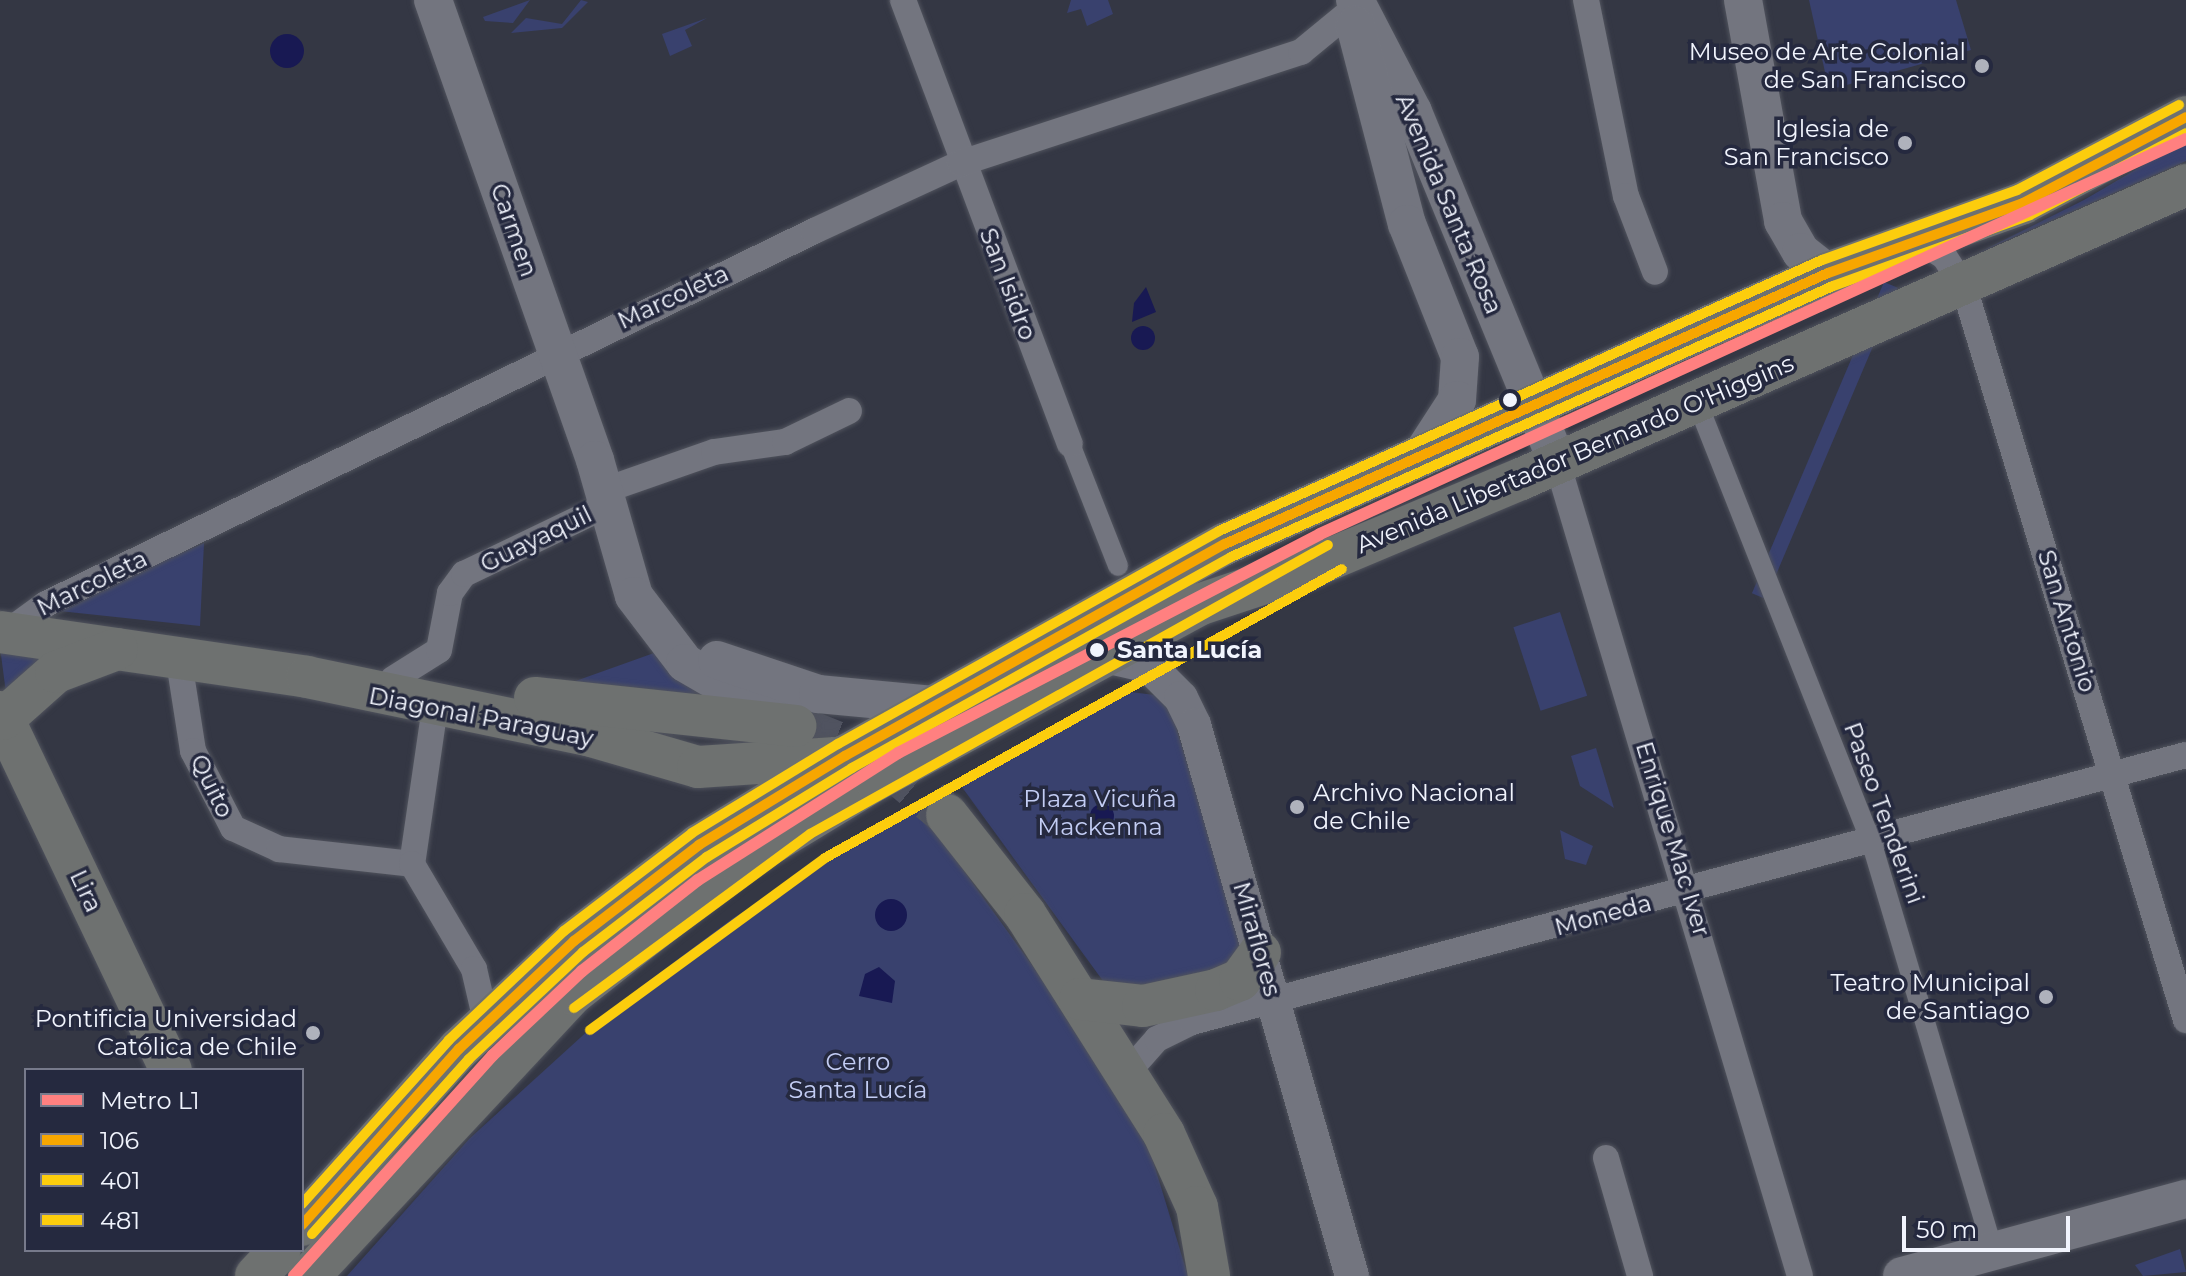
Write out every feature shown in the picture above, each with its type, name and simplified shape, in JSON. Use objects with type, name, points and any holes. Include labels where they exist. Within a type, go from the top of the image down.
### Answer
[{"type":"main road","points":[[1743,0],[1780,210],[1801,252],[1828,273]]},
{"type":"main road","name":"Carmen","points":[[440,2],[604,484],[634,596],[667,646],[704,677],[794,725]]},
{"type":"main road","name":"Avenida Santa Rosa","points":[[1356,3],[1413,112],[1534,405]]},
{"type":"main road","name":"Avenida Santa Rosa","points":[[1356,3],[1358,54],[1407,224],[1462,368],[1457,400],[1424,451]]},
{"type":"main road","points":[[304,1223],[486,1021],[655,875],[845,756],[1225,544],[1424,451],[1828,273],[2023,203],[2186,117]]},
{"type":"main road","name":"Avenida Libertador Bernardo O'Higgins","points":[[309,1276],[480,1085],[633,941],[807,821],[1100,655],[1198,605],[1304,570],[1964,287],[2186,185]]},
{"type":"main road","name":"Enrique Mac Iver","points":[[1534,405],[1557,462]]},
{"type":"main road","name":"Carmen","points":[[604,484],[661,605],[708,655],[818,694],[935,705]]},
{"type":"main road","name":"Diagonal Paraguay","points":[[3,633],[126,647],[307,677],[435,707],[579,733],[698,767],[845,756]]},
{"type":"main road","points":[[1,716],[56,672],[126,647]]},
{"type":"main road","name":"Diagonal Paraguay","points":[[307,677],[393,679],[794,725]]},
{"type":"main road","name":"Lira","points":[[1,716],[170,1068]]},
{"type":"main road","points":[[947,815],[1080,999],[1127,1073],[1197,1207],[1209,1276]]},
{"type":"main road","points":[[1080,999],[1143,1006],[1216,990],[1240,980],[1260,952]]},
{"type":"main road","points":[[1902,1276],[2186,1199]]},
{"type":"main road","points":[[256,1276],[278,1252]]},
{"type":"street","name":"San Isidro","points":[[903,0],[961,163],[1118,566]]},
{"type":"street","points":[[1586,0],[1622,183],[1655,272]]},
{"type":"street","name":"Marcoleta","points":[[3,633],[46,604],[557,351],[961,163],[1301,52],[1356,3]]},
{"type":"street","name":"San Antonio","points":[[1918,240],[1944,256],[1964,287],[2180,980],[2186,1020]]},
{"type":"street","name":"Paseo Tenderini","points":[[1697,402],[1871,841],[1993,1251]]},
{"type":"street","name":"Guayaquil","points":[[393,679],[439,650],[450,593],[464,574],[604,484],[714,452],[785,442],[849,411]]},
{"type":"street","name":"Enrique Mac Iver","points":[[1557,462],[1689,892],[1800,1276]]},
{"type":"street","name":"Quito","points":[[178,655],[193,751],[233,828],[279,849],[412,864]]},
{"type":"street","name":"Miraflores","points":[[1100,655],[1149,666],[1186,707],[1275,1001],[1352,1276]]},
{"type":"street","points":[[435,707],[412,864],[474,969],[486,1021]]},
{"type":"street","name":"Moneda","points":[[1127,1073],[1173,1030],[2186,755]]},
{"type":"street","points":[[1606,1158],[1640,1276]]},
{"type":"green space","points":[[530,0],[513,23],[485,21],[483,17]]},
{"type":"green space","points":[[581,0],[588,2],[562,28],[511,33],[526,18],[562,24]]},
{"type":"green space","points":[[1071,0],[1108,0],[1113,14],[1087,26],[1081,9],[1067,13]]},
{"type":"green space","points":[[1809,0],[1956,0],[1971,50],[1829,90]]},
{"type":"green space","points":[[707,18],[685,30],[692,46],[670,56],[662,34]]},
{"type":"green space","points":[[2186,140],[2186,161],[1978,253],[2084,200]]},
{"type":"green space","points":[[1884,282],[1898,288],[1766,599],[1752,593]]},
{"type":"green space","points":[[204,543],[200,626],[50,610]]},
{"type":"green space","points":[[1560,612],[1587,696],[1541,711],[1513,627]]},
{"type":"green space","points":[[0,647],[67,660],[7,701]]},
{"type":"green space","points":[[654,653],[734,698],[566,684],[570,683]]},
{"type":"green space","name":"Plaza Vicuña Mackenna","points":[[1122,691],[1155,695],[1172,714],[1242,941],[1241,961],[1146,995],[1103,981],[959,783]]},
{"type":"green space","points":[[1596,748],[1614,808],[1580,786],[1571,756]]},
{"type":"green space","name":"Cerro Santa Lucía","points":[[917,806],[1089,1044],[1151,1154],[1188,1276],[347,1276],[469,1139],[614,1007],[733,918]]},
{"type":"green space","points":[[1560,830],[1593,846],[1586,865],[1565,859]]},
{"type":"green space","points":[[2180,1249],[2186,1272],[2143,1276],[2135,1265]]},
{"type":"shaded area","points":[[287,34],[299,39],[304,51],[299,63],[287,68],[275,63],[270,51],[275,39]]},
{"type":"shaded area","points":[[1146,287],[1156,312],[1132,322],[1134,303]]},
{"type":"shaded area","points":[[1143,326],[1151,330],[1155,338],[1151,346],[1143,350],[1135,346],[1131,338],[1135,330]]},
{"type":"shaded area","points":[[1102,804],[1113,811],[1114,816],[1107,827],[1102,828],[1091,821],[1090,816],[1097,805]]},
{"type":"shaded area","points":[[891,899],[902,904],[907,915],[902,926],[891,931],[880,926],[875,915],[880,904]]},
{"type":"shaded area","points":[[879,967],[895,981],[892,1003],[859,996],[865,974]]},
{"type":"tunnel","points":[[796,726],[881,760],[947,815]]},
{"type":"metro line","name":"L1","points":[[294,1276],[493,1055],[582,971],[698,880],[898,753],[1320,534],[2186,139]]},
{"type":"transit line","name":"481","points":[[304,1202],[449,1040],[564,931],[692,833],[838,744],[1219,531],[1822,260],[2017,190],[2179,105]]},
{"type":"transit line","name":"106","points":[[304,1223],[459,1049],[574,941],[699,845],[845,756],[1225,544],[1828,273],[2023,203],[2186,117]]},
{"type":"transit line","name":"401","points":[[312,1234],[469,1059],[583,952],[707,857],[852,768],[1231,557],[1833,286],[2030,215],[2186,133]]},
{"type":"transit line","name":"481","points":[[574,1008],[810,834],[1328,545]]},
{"type":"transit line","name":"401","points":[[590,1030],[825,858],[1342,569]]},
{"type":"place","name":"Museo de Arte Colonial de San Francisco","points":[[1982,66]]},
{"type":"place","name":"Iglesia de San Francisco","points":[[1905,143]]},
{"type":"place","name":"Santa Lucía","points":[[1097,650]]},
{"type":"place","name":"Archivo Nacional de Chile","points":[[1297,807]]},
{"type":"place","name":"Teatro Municipal de Santiago","points":[[2046,997]]},
{"type":"place","name":"Pontificia Universidad Católica de Chile","points":[[313,1033]]}]
